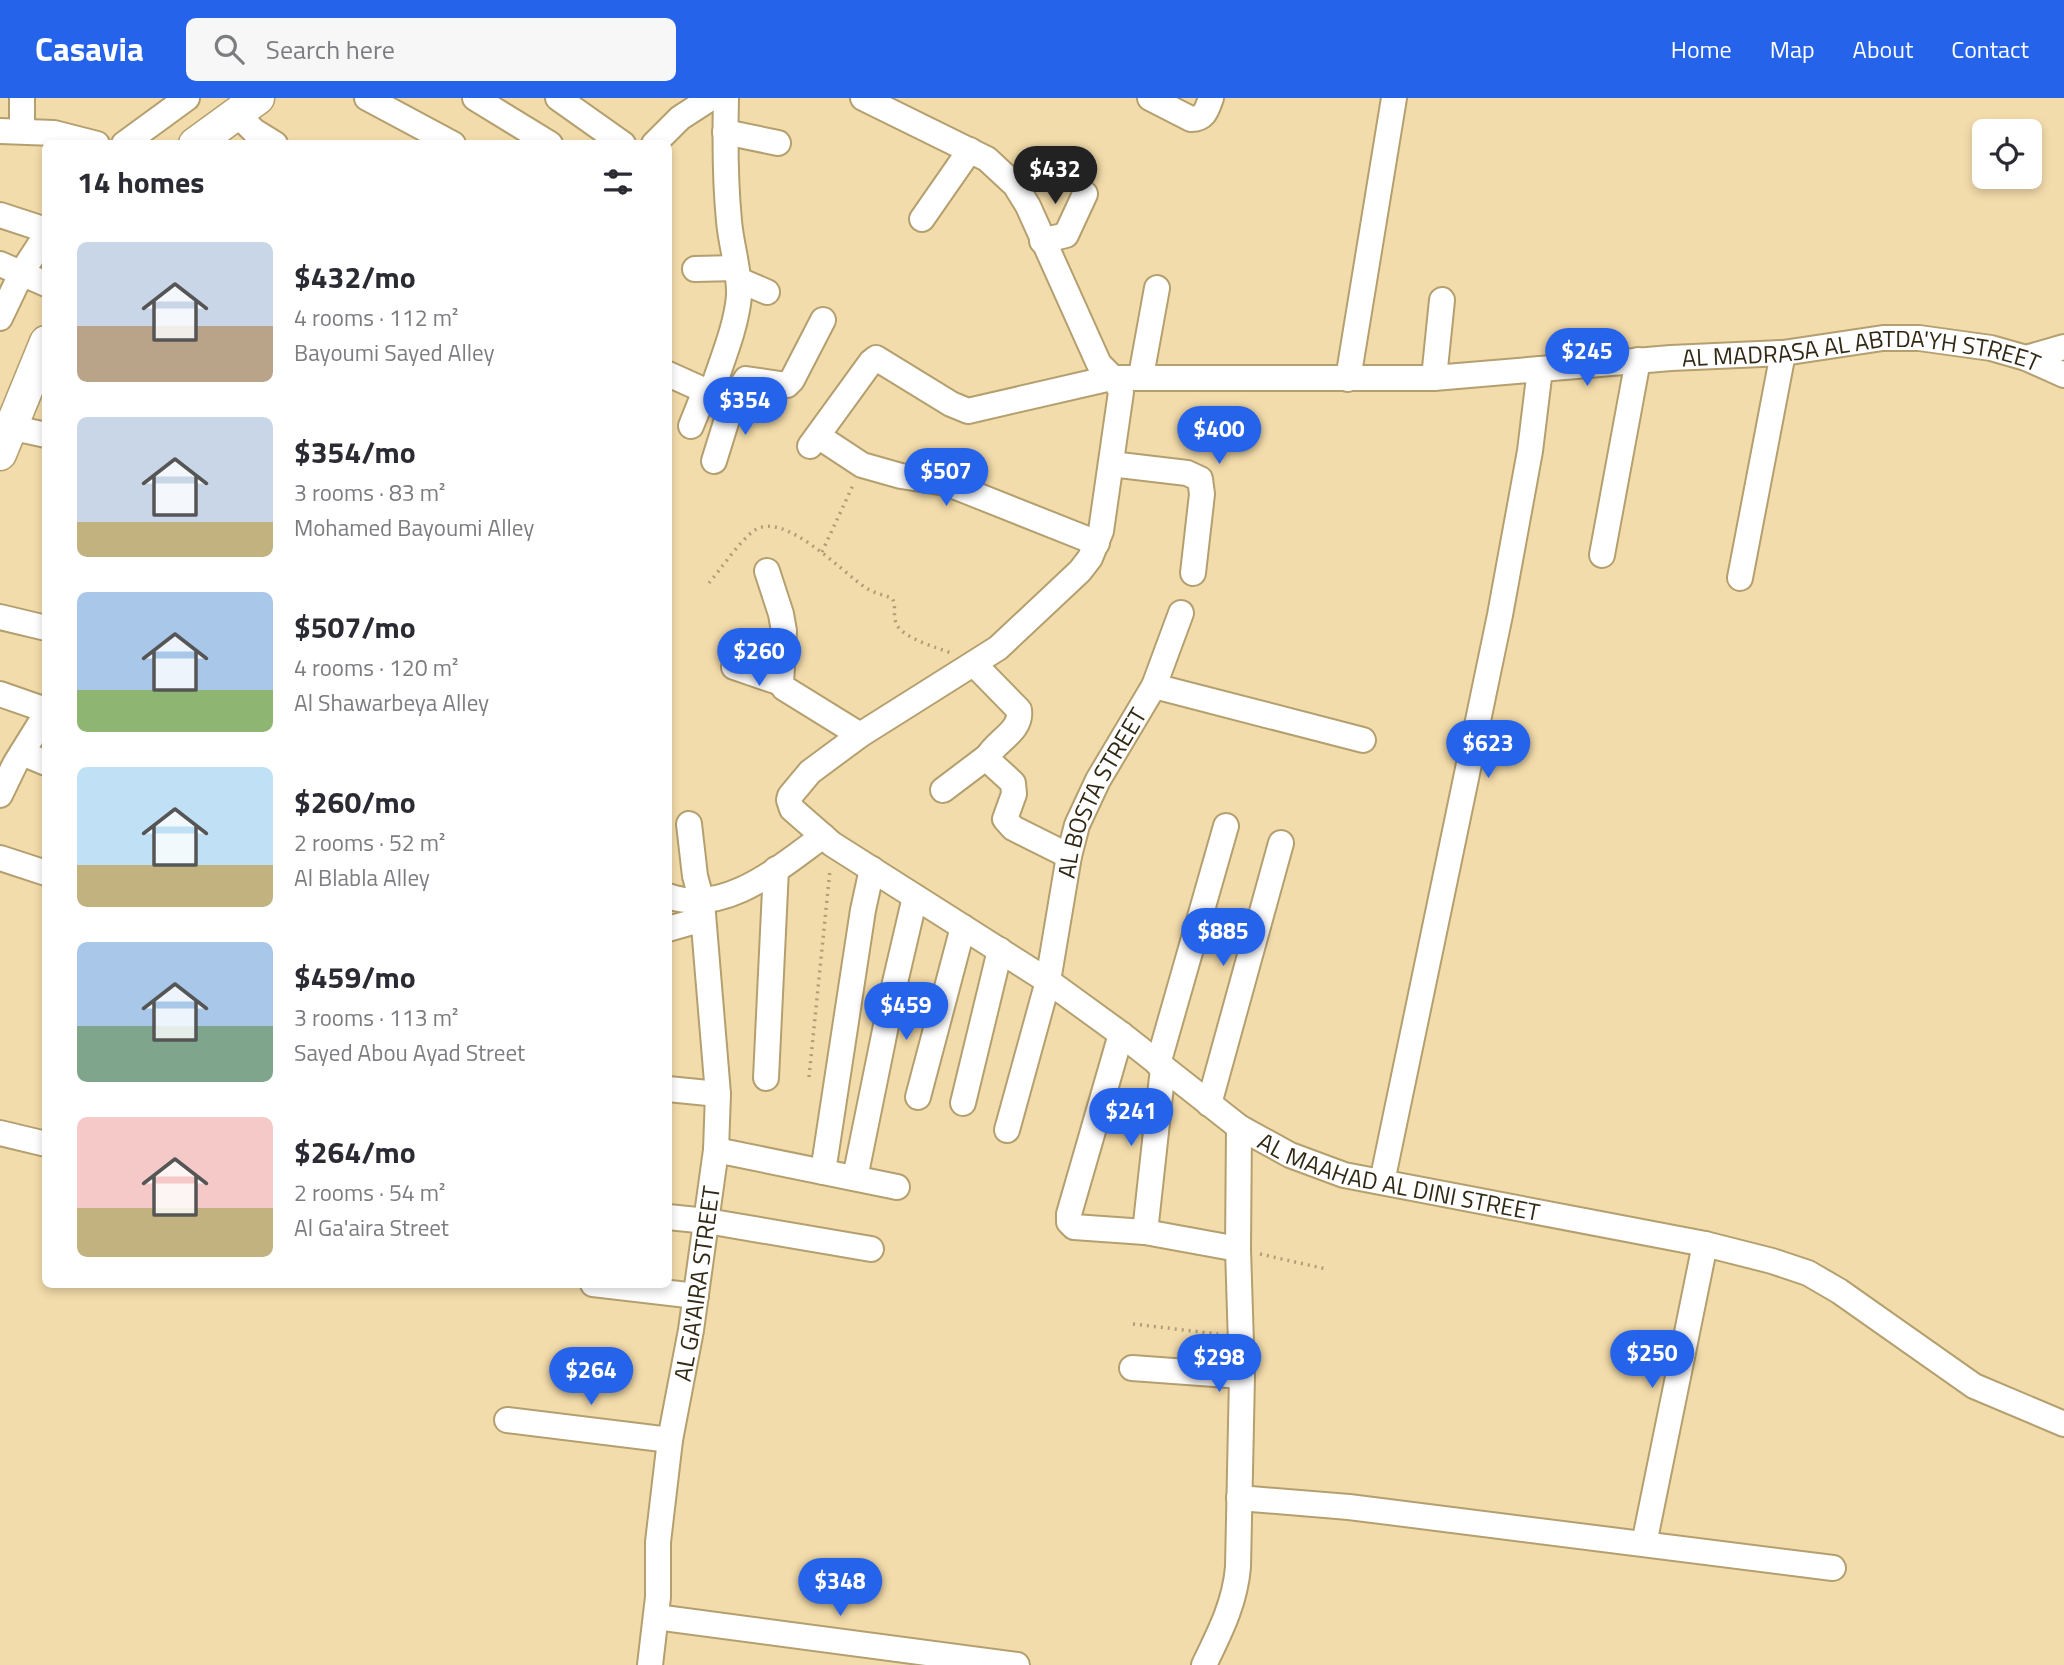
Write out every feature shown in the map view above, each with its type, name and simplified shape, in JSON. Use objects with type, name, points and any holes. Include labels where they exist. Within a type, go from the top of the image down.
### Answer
[{"type":"main road","points":[[200,140],[247,105]]},
{"type":"main road","points":[[3,435],[42,351]]},
{"type":"street","points":[[22,98],[11,131],[54,133],[81,140]]},
{"type":"street","points":[[129,140],[187,98]]},
{"type":"street","points":[[367,98],[446,140]]},
{"type":"street","points":[[475,98],[543,140]]},
{"type":"street","points":[[558,98],[617,140]]},
{"type":"street","points":[[714,461],[716,395],[737,309],[737,274],[726,198],[726,98]]},
{"type":"street","points":[[1150,98],[1191,119],[1206,113],[1211,98]]},
{"type":"street","points":[[1348,379],[1394,98]]},
{"type":"street","points":[[734,667],[781,683],[860,735],[972,666],[1005,641],[1075,576],[1090,558],[1103,518],[1121,392],[1116,381],[1099,364],[1028,206],[1015,185],[987,159],[869,99]]},
{"type":"street","points":[[658,140],[696,101]]},
{"type":"street","points":[[247,105],[254,131],[269,140]]},
{"type":"street","points":[[725,132],[778,143]]},
{"type":"street","points":[[922,219],[970,150]]},
{"type":"street","points":[[1042,241],[1066,235],[1086,194]]},
{"type":"street","points":[[0,215],[42,229]]},
{"type":"street","points":[[0,318],[11,268],[42,239]]},
{"type":"street","points":[[11,268],[42,282]]},
{"type":"street","points":[[695,270],[737,274],[767,292]]},
{"type":"street","points":[[1141,376],[1157,288]]},
{"type":"street","points":[[1434,378],[1442,300]]},
{"type":"street","points":[[691,426],[716,395],[745,379],[783,386],[790,383],[823,320]]},
{"type":"street","name":"AL MADRASA AL ABTDA'YH STREET","points":[[862,466],[814,441],[876,358],[951,404],[968,411],[1111,377],[1434,378],[1638,360],[1783,353],[1883,338],[1919,338],[1991,348],[2026,358],[2064,375]]},
{"type":"street","points":[[2026,358],[2064,347]]},
{"type":"street","points":[[1740,578],[1783,353]]},
{"type":"street","points":[[1602,555],[1638,360]]},
{"type":"street","points":[[1381,1182],[1500,615],[1530,451],[1540,369]]},
{"type":"street","points":[[672,376],[716,395]]},
{"type":"street","points":[[3,435],[42,436]]},
{"type":"street","points":[[1111,464],[1187,473],[1200,479],[1202,494],[1193,573]]},
{"type":"street","points":[[862,466],[946,483],[1097,543]]},
{"type":"street","points":[[767,571],[781,614],[781,683]]},
{"type":"street","name":"AL BOSTA STREET","points":[[1007,1130],[1048,981],[1069,856],[1077,825],[1087,802],[1154,685],[1181,613]]},
{"type":"street","points":[[0,617],[42,627]]},
{"type":"street","points":[[943,790],[988,756],[1016,727],[1020,716],[1019,710],[972,666]]},
{"type":"street","points":[[1154,685],[1363,740]]},
{"type":"street","points":[[0,694],[42,710]]},
{"type":"street","points":[[0,794],[12,759],[42,718]]},
{"type":"street","name":"AL MAAHAD AL DINI STREET","points":[[860,735],[810,772],[790,796],[789,805],[792,809],[828,840],[1048,981],[1121,1034],[1239,1127],[1317,1166],[1381,1182],[1705,1244],[1808,1273],[1868,1310],[1974,1386],[2064,1424]]},
{"type":"street","points":[[988,756],[989,761],[1013,783],[1014,793],[1005,813],[1008,824],[1069,856]]},
{"type":"street","points":[[12,759],[42,763]]},
{"type":"street","name":"AL GA'AIRA STREET","points":[[650,1665],[656,1617],[658,1542],[670,1440],[696,1296],[716,1150],[718,1094],[702,910],[689,824]]},
{"type":"street","points":[[1145,1232],[1161,1066],[1226,826]]},
{"type":"street","points":[[672,927],[716,899],[739,890],[828,840]]},
{"type":"street","points":[[1209,1104],[1281,843]]},
{"type":"street","points":[[0,858],[42,872]]},
{"type":"street","points":[[766,1078],[776,869]]},
{"type":"street","points":[[823,1172],[863,910],[872,869]]},
{"type":"street","points":[[855,1178],[915,897]]},
{"type":"street","points":[[672,898],[686,901],[702,910]]},
{"type":"street","points":[[918,1097],[963,927]]},
{"type":"street","points":[[963,1103],[1000,950]]},
{"type":"street","points":[[1121,1034],[1069,1214],[1069,1222],[1074,1227],[1145,1232],[1238,1249]]},
{"type":"street","points":[[672,1089],[718,1094]]},
{"type":"street","points":[[1204,1665],[1228,1617],[1238,1567],[1242,1376],[1238,1249],[1239,1127]]},
{"type":"street","points":[[0,1133],[42,1143]]},
{"type":"street","points":[[716,1150],[897,1187]]},
{"type":"street","points":[[672,1217],[871,1249]]},
{"type":"street","points":[[1644,1544],[1705,1244]]},
{"type":"street","points":[[627,1288],[696,1296]]},
{"type":"street","points":[[1132,1368],[1242,1376]]},
{"type":"street","points":[[507,1420],[670,1440]]},
{"type":"street","points":[[1239,1497],[1349,1507],[1832,1568]]},
{"type":"street","points":[[656,1617],[1017,1665]]},
{"type":"path","points":[[822,552],[862,466]]},
{"type":"path","points":[[709,583],[753,531],[763,527],[781,528],[822,552],[868,590],[892,598],[895,604],[895,621],[902,632],[952,653],[972,666]]},
{"type":"path","points":[[809,1077],[828,840]]},
{"type":"path","points":[[1238,1249],[1326,1269]]},
{"type":"path","points":[[1133,1324],[1242,1337]]}]
